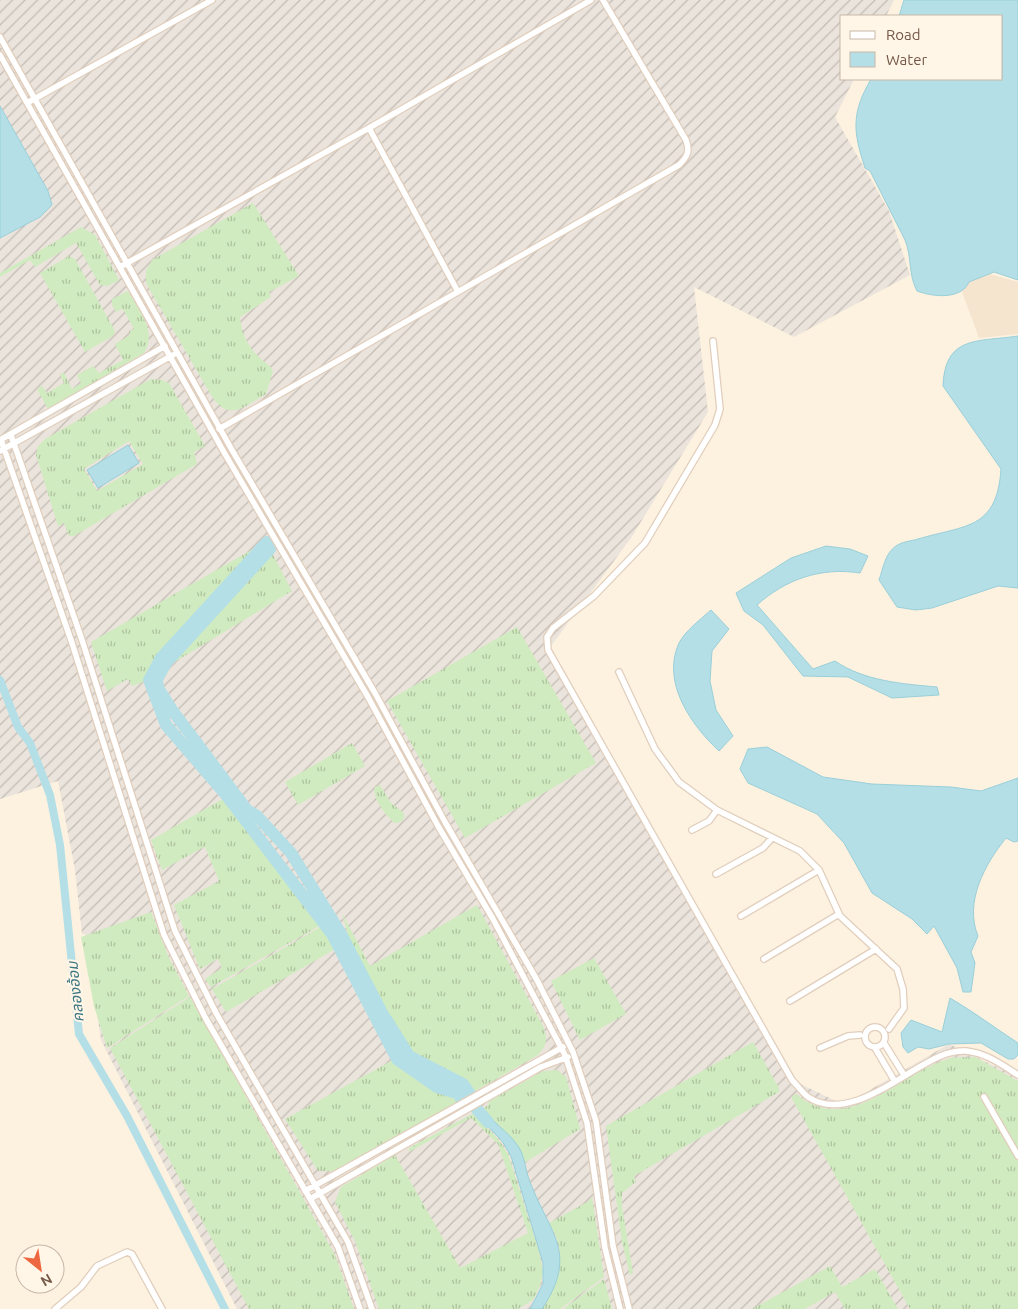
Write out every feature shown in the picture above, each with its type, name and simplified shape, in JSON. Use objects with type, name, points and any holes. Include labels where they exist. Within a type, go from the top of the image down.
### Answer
[{"type":"street","points":[[27,103],[212,0]]},
{"type":"street","points":[[120,268],[591,0]]},
{"type":"street","points":[[212,433],[458,290],[672,169],[686,158],[689,152],[686,140],[603,0]]},
{"type":"street","points":[[0,37],[220,428],[375,693],[445,822],[537,980],[569,1043],[596,1121],[613,1246],[629,1309]]},
{"type":"street","points":[[0,55],[212,433],[368,697],[438,826],[511,951],[562,1047],[587,1123],[605,1248],[620,1309]]},
{"type":"street","points":[[369,128],[458,290]]},
{"type":"street","points":[[713,341],[720,409],[715,425],[645,543],[594,596],[553,628],[546,637],[548,650],[792,1080],[807,1096],[824,1104],[844,1105],[946,1053],[965,1051],[988,1056],[1018,1075]]},
{"type":"street","points":[[172,342],[0,440],[72,644],[164,935],[206,1019],[338,1247],[360,1309]]},
{"type":"street","points":[[2,450],[15,445],[177,352]]},
{"type":"street","points":[[11,435],[82,640],[175,931],[212,1005],[348,1242],[372,1309]]},
{"type":"street","points":[[619,672],[655,749],[679,782],[717,810],[772,839],[800,851],[819,870],[839,914],[897,969],[903,989],[904,1008],[889,1028],[884,1044],[904,1075]]},
{"type":"street","points":[[692,830],[709,821],[717,810]]},
{"type":"street","points":[[716,874],[763,848],[772,839]]},
{"type":"street","points":[[741,916],[819,870]]},
{"type":"street","points":[[764,959],[839,914]]},
{"type":"street","points":[[790,1001],[876,949]]},
{"type":"street","points":[[820,1048],[848,1036],[860,1035],[872,1027],[889,1028]]},
{"type":"street","points":[[880,1028],[886,1036]]},
{"type":"street","points":[[866,1042],[867,1031]]},
{"type":"street","points":[[860,1035],[875,1048],[894,1080]]},
{"type":"street","points":[[310,1199],[462,1112],[478,1099],[569,1043]]},
{"type":"street","points":[[875,1048],[884,1044]]},
{"type":"street","points":[[305,1191],[457,1107],[478,1099],[541,1067],[574,1054]]},
{"type":"street","points":[[984,1097],[1018,1156]]},
{"type":"street","points":[[55,1309],[81,1287],[97,1266],[127,1252],[132,1254],[162,1309]]},
{"type":"shaded area","points":[[0,0],[894,0],[886,15],[840,15],[840,80],[854,80],[835,117],[889,211],[910,275],[794,337],[694,287],[708,412],[631,538],[548,650],[792,1080],[844,1105],[949,1044],[1018,1077],[1018,1309],[237,1309],[101,1040],[85,934],[82,934],[75,870],[58,781],[0,799]]},
{"type":"shaded area","points":[[989,274],[1018,282],[1018,334],[979,338],[962,292],[965,283]]},
{"type":"green space","points":[[253,203],[299,276],[269,292],[271,297],[240,317],[248,344],[273,371],[266,394],[237,410],[230,410],[218,404],[211,395],[146,283],[146,271],[152,260]]},
{"type":"green space","points":[[81,227],[95,235],[119,280],[108,286],[100,285],[76,243],[35,267],[30,260],[0,277],[0,273]]},
{"type":"green space","points":[[69,256],[75,259],[115,331],[113,336],[85,352],[40,273]]},
{"type":"green space","points":[[128,291],[142,314],[148,329],[148,345],[144,353],[48,409],[37,389],[42,386],[47,393],[64,383],[60,374],[64,373],[72,389],[81,383],[77,375],[93,366],[99,373],[123,360],[115,344],[130,335],[129,331],[134,329],[123,309],[116,312],[112,305],[112,299]]},
{"type":"green space","points":[[151,379],[169,383],[205,446],[194,452],[197,464],[74,536],[69,536],[64,523],[58,526],[36,455],[38,446],[45,439]],"holes":[[[129,441],[143,464],[97,491],[84,469]]]},
{"type":"green space","points":[[265,542],[163,656],[149,680],[132,686],[128,679],[107,691],[91,642]]},
{"type":"green space","points":[[271,551],[292,591],[173,663],[161,675],[158,688],[157,679],[165,664]]},
{"type":"green space","points":[[517,627],[596,763],[465,838],[387,701]]},
{"type":"green space","points":[[352,743],[365,766],[298,805],[285,782]]},
{"type":"green space","points":[[380,785],[391,803],[404,813],[404,818],[401,822],[395,823],[388,817],[375,796],[375,787]]},
{"type":"green space","points":[[226,797],[323,924],[211,987],[205,979],[222,968],[218,959],[200,969],[174,905],[219,881],[205,847],[219,839],[162,870],[151,840]]},
{"type":"green space","points":[[477,905],[543,1026],[546,1038],[545,1045],[538,1055],[470,1094],[463,1084],[409,1056],[343,938],[347,931],[342,913],[370,966]]},
{"type":"green space","points":[[151,912],[169,958],[189,996],[107,1048],[94,1006],[81,937]]},
{"type":"green space","points":[[324,925],[337,948],[226,1012],[212,989]]},
{"type":"green space","points":[[594,958],[626,1014],[580,1040],[551,981]]},
{"type":"green space","points":[[190,997],[335,1255],[354,1309],[249,1309],[110,1048]]},
{"type":"green space","points":[[753,1042],[779,1088],[779,1092],[634,1176],[636,1182],[622,1193],[622,1206],[633,1273],[630,1275],[622,1242],[606,1126]]},
{"type":"green space","points":[[975,1057],[1018,1081],[1018,1309],[910,1309],[791,1097],[796,1094],[815,1106],[835,1109],[854,1106],[873,1099],[929,1067],[948,1059]]},
{"type":"green space","points":[[393,1060],[428,1079],[437,1087],[459,1094],[460,1100],[336,1171],[318,1171],[285,1119]]},
{"type":"green space","points":[[557,1070],[566,1077],[580,1129],[524,1163],[516,1145],[483,1109],[489,1104],[488,1102],[543,1071]]},
{"type":"green space","points":[[474,1113],[499,1140],[508,1154],[539,1251],[543,1271],[540,1286],[533,1300],[518,1309],[379,1309],[355,1241],[335,1202],[341,1187],[395,1155],[460,1268],[528,1233],[498,1144],[471,1118],[409,1152],[409,1148]]},
{"type":"green space","points":[[592,1197],[604,1277],[560,1309],[542,1309],[557,1277],[560,1256],[555,1234],[549,1223],[589,1201]]},
{"type":"green space","points":[[830,1266],[842,1287],[875,1269],[898,1309],[845,1309],[835,1292],[805,1309],[752,1309]]},
{"type":"green space","points":[[604,1279],[612,1309],[563,1309]]},
{"type":"water","points":[[904,0],[1018,0],[1018,280],[994,272],[969,282],[960,292],[946,296],[931,295],[917,291],[914,285],[905,240],[870,171],[865,168],[856,133],[857,113],[860,102],[870,80],[1003,80],[1003,15],[899,15]]},
{"type":"water","points":[[0,106],[48,191],[52,205],[40,217],[0,238]]},
{"type":"water","points":[[1018,336],[1018,588],[998,586],[932,608],[916,610],[897,607],[879,580],[892,549],[903,543],[976,522],[993,504],[998,489],[1001,469],[943,386],[945,369],[957,349],[966,344]]},
{"type":"water","points":[[128,445],[139,463],[98,488],[87,470]]},
{"type":"water","points":[[826,546],[850,549],[868,556],[860,573],[832,572],[805,577],[780,588],[757,605],[813,669],[835,661],[846,668],[871,677],[897,683],[937,687],[939,695],[892,698],[848,677],[803,676],[763,625],[744,611],[736,593],[791,558]]},
{"type":"water","points":[[711,610],[729,629],[712,651],[710,681],[716,710],[733,736],[719,751],[698,729],[689,716],[676,687],[674,673],[674,658],[679,643],[689,630]]},
{"type":"water","points":[[767,747],[823,777],[872,784],[951,787],[981,791],[1018,778],[1018,841],[1014,842],[1006,838],[998,848],[984,871],[975,897],[974,923],[978,936],[971,952],[975,963],[971,992],[963,992],[957,968],[934,926],[927,934],[912,919],[872,893],[844,843],[817,814],[748,783],[740,769],[748,749]]},
{"type":"water","points":[[950,998],[1018,1043],[1018,1055],[1014,1059],[1008,1059],[981,1043],[949,1044],[929,1049],[918,1047],[908,1053],[903,1047],[901,1033],[911,1020],[942,1032]]},
{"type":"water","points":[[482,1107],[490,1118],[514,1140],[520,1150],[530,1182],[557,1244],[560,1258],[559,1273],[553,1290],[542,1309],[530,1309],[543,1284],[543,1263],[511,1156],[502,1141],[474,1112]]},
{"type":"waterway","points":[[386,1019],[409,1056],[463,1084],[470,1094],[461,1099],[460,1094],[437,1087],[397,1059],[332,934],[227,796],[166,725],[149,680],[161,658],[267,542],[270,549],[166,663],[157,679],[158,688],[172,710],[247,810],[257,816],[291,853],[341,934],[405,1057],[457,1086],[488,1122]]},
{"type":"waterway","name":"คลองอ้อม","points":[[0,680],[18,727],[30,743],[50,795],[60,845],[79,1034],[127,1116],[225,1309]]}]
